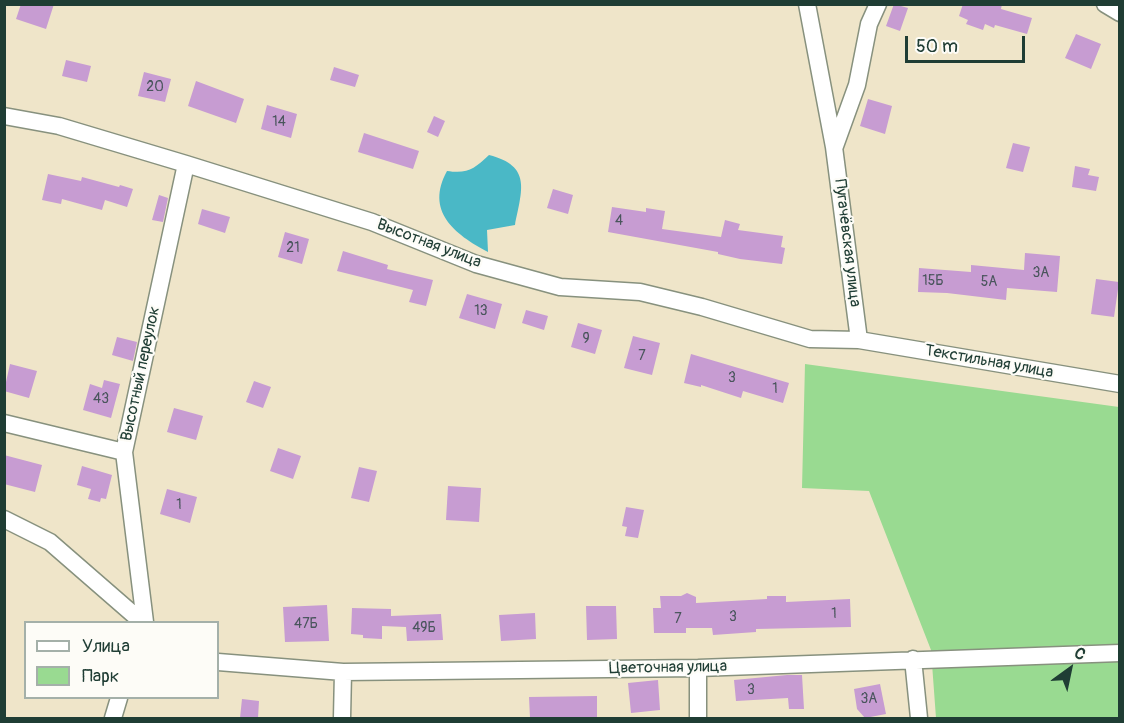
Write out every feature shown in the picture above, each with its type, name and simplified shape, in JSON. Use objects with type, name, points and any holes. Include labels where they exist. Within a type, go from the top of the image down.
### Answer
[{"type":"street","name":"Пугачёвская улица","points":[[807,4],[834,147],[859,340]]},
{"type":"street","name":"Пугачёвская улица","points":[[834,147],[857,85],[869,24],[878,4]]},
{"type":"street","points":[[1106,4],[1119,13]]},
{"type":"street","name":"Высотная улица","points":[[4,116],[59,126],[186,164],[372,222],[476,264],[560,287],[640,292],[702,307],[810,339],[859,340]]},
{"type":"street","name":"Высотный переулок","points":[[143,621],[124,452],[186,164]]},
{"type":"street","name":"Текстильная улица","points":[[859,340],[1119,384]]},
{"type":"street","points":[[4,423],[124,452]]},
{"type":"street","points":[[4,519],[50,542],[142,621]]},
{"type":"street","name":"Цветочная улица","points":[[219,662],[343,672],[698,668],[1119,653]]},
{"type":"street","points":[[913,659],[919,718]]},
{"type":"street","points":[[698,668],[698,718]]},
{"type":"street","points":[[342,718],[343,672]]},
{"type":"street","points":[[113,718],[119,699]]},
{"type":"green space","points":[[805,364],[1119,407],[1119,718],[936,718],[931,650],[869,491],[802,488]]},
{"type":"water","points":[[489,155],[512,166],[521,181],[521,190],[515,225],[487,230],[488,252],[454,229],[446,220],[439,198],[447,171],[460,172],[470,169]]},
{"type":"building","points":[[21,4],[54,4],[46,29],[16,19]]},
{"type":"building","points":[[894,4],[908,8],[900,31],[886,26]]},
{"type":"building","points":[[963,4],[1002,4],[1001,9],[1032,18],[1027,34],[995,25],[994,28],[985,24],[983,30],[966,24],[968,20],[959,16]]},
{"type":"building","points":[[1076,34],[1101,44],[1091,69],[1065,58]]},
{"type":"building","points":[[66,60],[91,66],[87,82],[62,76]]},
{"type":"building","points":[[334,67],[359,75],[355,87],[330,80]]},
{"type":"building","points":[[144,72],[171,79],[165,102],[138,96]]},
{"type":"building","points":[[196,81],[244,99],[236,123],[188,106]]},
{"type":"building","points":[[868,99],[892,106],[885,134],[860,126]]},
{"type":"building","points":[[267,105],[297,114],[291,138],[261,129]]},
{"type":"building","points":[[434,116],[445,121],[438,137],[427,132]]},
{"type":"building","points":[[364,133],[419,151],[413,169],[358,152]]},
{"type":"building","points":[[1013,143],[1030,147],[1023,172],[1006,168]]},
{"type":"building","points":[[1075,166],[1090,169],[1088,175],[1099,177],[1096,191],[1072,187]]},
{"type":"building","points":[[48,174],[81,181],[82,177],[133,189],[127,207],[105,200],[102,210],[62,199],[61,204],[42,200]]},
{"type":"building","points":[[553,189],[573,195],[568,214],[547,208]]},
{"type":"building","points":[[159,195],[168,198],[163,222],[152,220]]},
{"type":"building","points":[[612,207],[646,212],[646,208],[665,211],[662,229],[721,237],[725,220],[740,224],[738,230],[783,236],[781,247],[785,248],[782,264],[740,259],[718,254],[718,252],[608,232]]},
{"type":"building","points":[[202,209],[230,217],[225,233],[198,224]]},
{"type":"building","points":[[285,232],[309,239],[302,264],[278,257]]},
{"type":"building","points":[[343,251],[388,265],[387,269],[433,280],[426,306],[409,302],[413,290],[337,271]]},
{"type":"building","points":[[1025,253],[1060,256],[1057,292],[1007,288],[1006,300],[918,292],[919,268],[971,272],[971,265],[1024,270]]},
{"type":"building","points":[[1096,279],[1119,282],[1114,317],[1091,314]]},
{"type":"building","points":[[467,294],[502,304],[495,329],[459,318]]},
{"type":"building","points":[[526,310],[548,316],[544,330],[522,323]]},
{"type":"building","points":[[578,323],[602,330],[595,354],[571,347]]},
{"type":"building","points":[[633,336],[660,343],[652,375],[624,368]]},
{"type":"building","points":[[117,337],[137,342],[133,361],[112,355]]},
{"type":"building","points":[[691,354],[789,383],[783,403],[743,391],[741,398],[701,385],[701,387],[684,383]]},
{"type":"building","points":[[10,364],[37,371],[29,398],[4,391]]},
{"type":"building","points":[[104,380],[120,384],[111,418],[83,410],[90,384],[102,388]]},
{"type":"building","points":[[254,381],[271,387],[263,408],[246,402]]},
{"type":"building","points":[[174,408],[203,416],[196,440],[167,432]]},
{"type":"building","points":[[278,448],[301,456],[293,479],[270,471]]},
{"type":"building","points":[[4,455],[42,465],[35,492],[4,484]]},
{"type":"building","points":[[82,466],[112,475],[106,499],[101,498],[100,502],[88,499],[91,489],[77,485]]},
{"type":"building","points":[[359,467],[377,471],[369,502],[351,498]]},
{"type":"building","points":[[448,486],[481,488],[479,522],[446,520]]},
{"type":"building","points":[[167,489],[197,497],[190,523],[160,514]]},
{"type":"building","points":[[626,507],[644,510],[638,538],[625,536],[627,527],[622,526]]},
{"type":"building","points":[[687,593],[696,597],[696,603],[767,599],[767,596],[786,596],[786,602],[850,599],[851,627],[756,629],[756,632],[713,635],[712,628],[686,628],[686,633],[654,633],[653,608],[661,608],[660,596],[681,596]]},
{"type":"building","points":[[327,605],[329,641],[285,642],[283,607]]},
{"type":"building","points":[[586,606],[616,606],[617,639],[587,640]]},
{"type":"building","points":[[352,608],[391,609],[391,616],[441,614],[443,640],[407,641],[406,627],[382,626],[382,639],[363,638],[363,635],[351,634]]},
{"type":"building","points":[[535,613],[536,639],[501,641],[499,615]]},
{"type":"building","points":[[802,675],[804,709],[789,709],[788,698],[736,701],[734,680]]},
{"type":"building","points":[[658,680],[660,710],[631,713],[628,683]]},
{"type":"building","points":[[880,684],[886,714],[865,718],[857,709],[854,689]]},
{"type":"building","points":[[597,696],[597,718],[530,718],[529,697]]},
{"type":"building","points":[[242,699],[259,701],[258,718],[240,718]]}]
